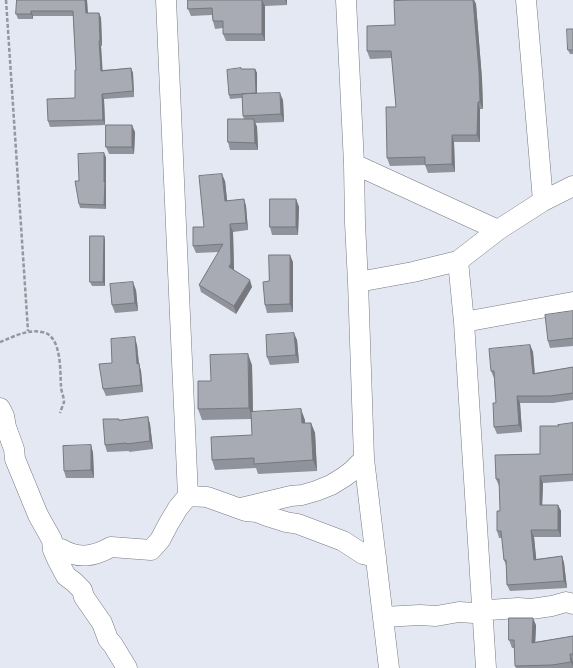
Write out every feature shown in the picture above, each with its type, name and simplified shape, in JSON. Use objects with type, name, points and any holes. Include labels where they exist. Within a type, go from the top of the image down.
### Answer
[{"type":"street","points":[[53,550],[61,549],[79,556],[85,556],[111,547],[151,550],[160,540],[178,508],[188,496],[166,0]]},
{"type":"street","points":[[346,0],[354,164],[364,459],[389,668]]},
{"type":"street","points":[[526,0],[542,201]]},
{"type":"street","points":[[354,164],[498,230]]},
{"type":"street","points":[[358,282],[413,272],[458,261],[498,230],[542,201],[573,186]]},
{"type":"street","points":[[458,261],[464,322],[486,668]]},
{"type":"street","points":[[464,322],[573,302]]},
{"type":"street","points":[[0,408],[4,416],[6,427],[14,449],[15,459],[38,515],[52,540],[53,550],[57,559],[66,576],[82,590],[84,597],[102,623],[108,639],[127,668]]},
{"type":"street","points":[[239,508],[316,491],[344,478],[364,459]]},
{"type":"street","points":[[188,496],[207,497],[246,511],[257,512],[286,522],[298,524],[343,541],[363,554],[376,557]]},
{"type":"street","points":[[383,618],[420,615],[436,616],[459,612],[474,613],[489,610],[518,608],[531,609],[566,602],[573,604]]},
{"type":"path","points":[[6,0],[28,331]]},
{"type":"path","points":[[0,342],[28,331],[43,332],[50,335],[57,349],[60,365],[61,388],[64,401],[60,413]]},
{"type":"building","points":[[17,0],[85,0],[86,13],[99,13],[101,71],[131,68],[133,91],[102,94],[103,120],[48,121],[47,99],[75,98],[76,70],[73,11],[31,11],[31,14],[16,14]]},
{"type":"building","points":[[188,0],[262,0],[262,34],[223,34],[223,21],[213,21],[212,8],[188,9]]},
{"type":"building","points":[[473,0],[480,102],[478,102],[477,135],[452,135],[452,164],[425,165],[425,157],[387,158],[386,107],[396,107],[391,51],[367,51],[367,26],[395,25],[394,1]]},
{"type":"building","points":[[567,29],[573,29],[573,50],[568,50]]},
{"type":"building","points":[[241,68],[255,69],[256,93],[229,95],[227,70]]},
{"type":"building","points":[[280,93],[281,114],[243,116],[242,94]]},
{"type":"building","points":[[228,119],[254,119],[255,143],[228,142]]},
{"type":"building","points":[[106,125],[132,125],[132,147],[106,147]]},
{"type":"building","points":[[104,153],[104,205],[79,204],[75,181],[79,181],[78,154]]},
{"type":"building","points":[[222,174],[225,201],[244,199],[246,223],[230,224],[231,263],[229,267],[250,280],[234,306],[199,285],[223,244],[193,246],[193,227],[204,227],[199,176]]},
{"type":"building","points":[[270,199],[296,199],[296,227],[270,227]]},
{"type":"building","points":[[90,236],[104,236],[103,282],[90,282]]},
{"type":"building","points":[[269,255],[290,255],[290,304],[265,305],[263,282],[269,281]]},
{"type":"building","points":[[133,282],[135,303],[112,305],[110,284]]},
{"type":"building","points":[[573,311],[573,338],[548,341],[545,315]]},
{"type":"building","points":[[294,333],[296,355],[267,357],[266,335]]},
{"type":"building","points":[[135,337],[137,364],[139,363],[141,385],[103,389],[99,364],[112,363],[111,339]]},
{"type":"building","points":[[530,345],[533,374],[573,367],[573,393],[550,396],[517,396],[519,425],[494,427],[493,403],[496,403],[494,371],[491,371],[489,349]]},
{"type":"building","points":[[248,354],[249,408],[198,409],[198,381],[211,381],[210,355]]},
{"type":"building","points":[[301,409],[302,423],[311,423],[313,460],[254,464],[254,458],[212,460],[211,437],[252,435],[251,412]]},
{"type":"building","points":[[148,417],[150,441],[105,445],[103,419],[119,420]]},
{"type":"building","points":[[573,423],[573,474],[540,476],[540,505],[558,505],[558,530],[531,530],[534,560],[562,556],[564,581],[507,585],[506,560],[504,560],[501,531],[497,531],[497,511],[500,511],[499,479],[496,479],[495,455],[540,454],[540,426],[559,426],[558,425]]},
{"type":"building","points":[[91,445],[91,470],[64,471],[63,446]]},
{"type":"building","points":[[509,618],[533,618],[532,643],[573,636],[573,654],[570,654],[571,662],[552,665],[515,666],[514,640],[509,640]]}]
